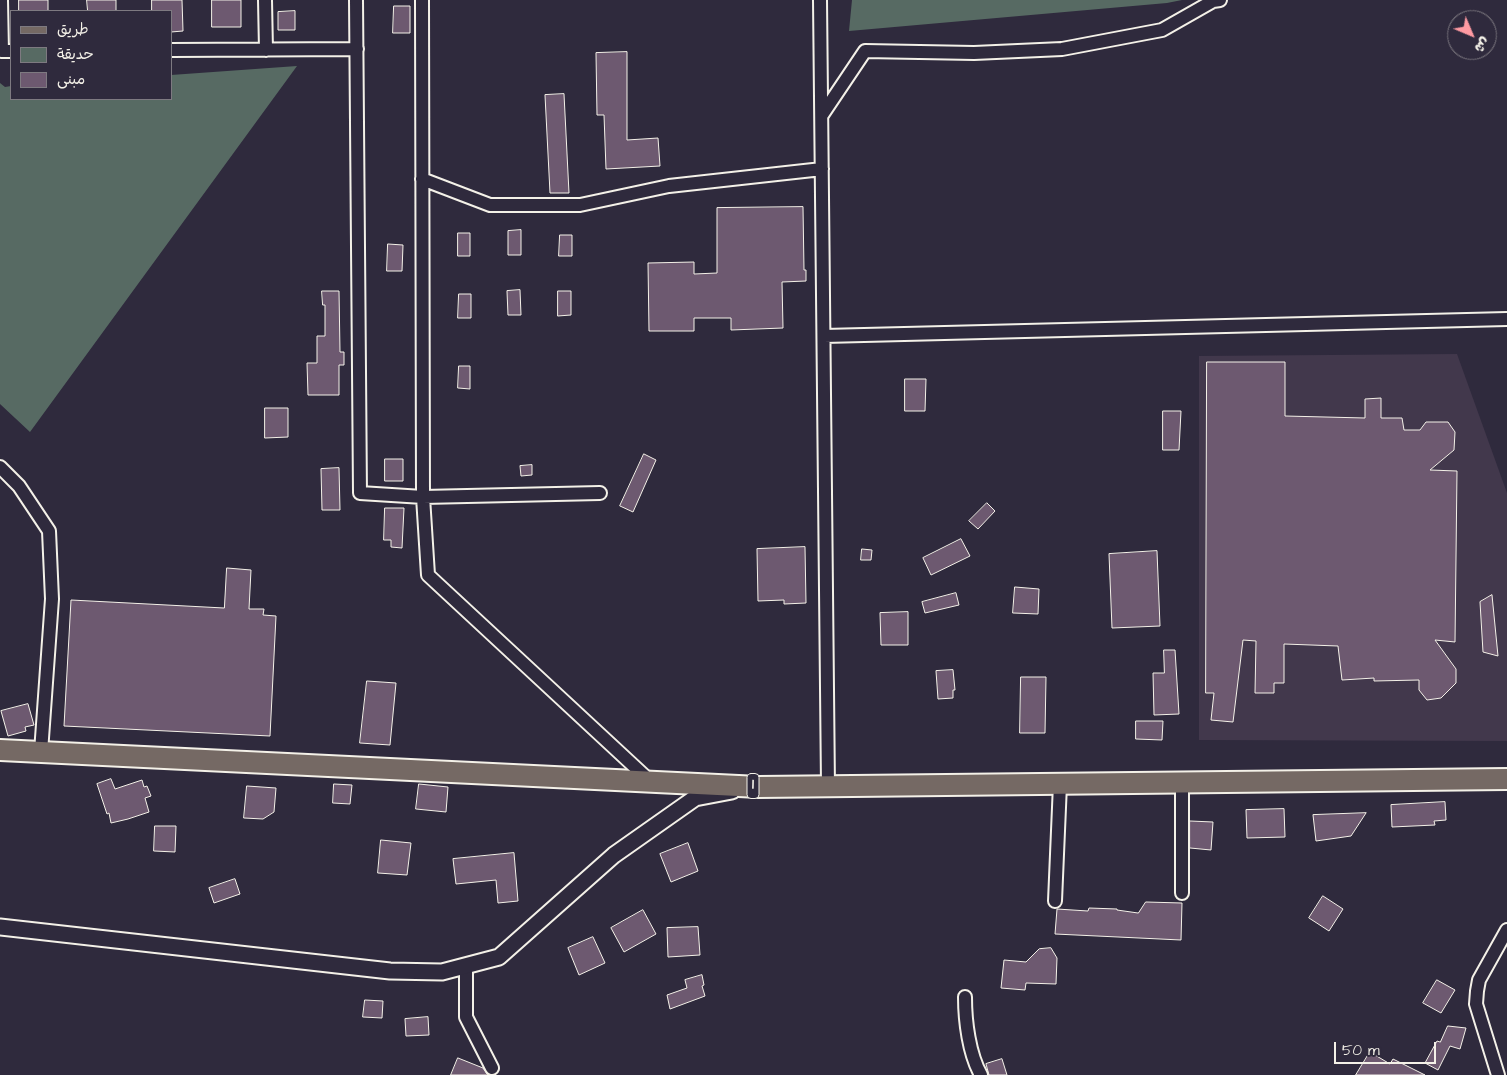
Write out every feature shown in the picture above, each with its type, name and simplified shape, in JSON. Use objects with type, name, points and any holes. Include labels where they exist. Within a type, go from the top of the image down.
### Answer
[{"type":"main road","name":"1","points":[[0,750],[759,787],[1507,779]]},
{"type":"street","points":[[1,0],[2,51],[10,51]]},
{"type":"street","points":[[265,0],[266,50]]},
{"type":"street","points":[[356,0],[360,493],[422,498],[600,493]]},
{"type":"street","points":[[422,0],[422,498],[428,575],[650,781]]},
{"type":"street","points":[[820,0],[828,786]]},
{"type":"street","points":[[822,115],[865,52],[974,53],[1062,49],[1162,30],[1213,1],[1220,0]]},
{"type":"street","points":[[172,50],[357,49]]},
{"type":"street","points":[[422,179],[490,205],[580,205],[669,186],[822,169]]},
{"type":"street","points":[[824,336],[1507,320]]},
{"type":"street","points":[[0,466],[19,486],[50,531],[52,599],[41,752]]},
{"type":"street","points":[[1182,782],[1182,893]]},
{"type":"street","points":[[1055,901],[1060,784]]},
{"type":"street","points":[[0,928],[390,971],[442,972],[499,957],[614,855],[695,798],[759,787]]},
{"type":"street","points":[[1498,1075],[1476,1004],[1479,980],[1507,930]]},
{"type":"street","points":[[466,966],[466,1017],[492,1068]]},
{"type":"street","points":[[965,997],[965,1021],[977,1068],[981,1075]]},
{"type":"shaded area","points":[[1457,354],[1507,493],[1507,741],[1199,740],[1199,356]]},
{"type":"green space","points":[[852,0],[1182,0],[1167,3],[849,31]]},
{"type":"green space","points":[[297,66],[30,432],[0,404],[0,83],[5,87],[10,86],[10,100],[172,100],[172,75]]},
{"type":"building","points":[[19,0],[48,0],[48,10],[19,10]]},
{"type":"building","points":[[87,0],[116,0],[116,10],[88,10]]},
{"type":"building","points":[[152,0],[182,0],[183,31],[172,32],[172,10],[152,10]]},
{"type":"building","points":[[212,0],[241,0],[241,27],[212,27]]},
{"type":"building","points":[[394,6],[410,6],[410,33],[393,33]]},
{"type":"building","points":[[295,11],[295,30],[278,30],[278,12]]},
{"type":"building","points":[[627,52],[627,140],[658,138],[660,166],[606,169],[604,115],[597,115],[596,53]]},
{"type":"building","points":[[564,94],[569,193],[550,193],[545,95]]},
{"type":"building","points":[[803,207],[804,270],[806,270],[806,281],[782,282],[783,328],[731,330],[731,318],[694,318],[694,331],[649,331],[648,263],[694,262],[694,274],[717,273],[717,208]]},
{"type":"building","points":[[521,230],[521,255],[508,255],[508,231]]},
{"type":"building","points":[[458,233],[470,233],[470,256],[458,256]]},
{"type":"building","points":[[560,235],[572,235],[572,256],[559,256]]},
{"type":"building","points":[[388,244],[403,245],[402,271],[387,271]]},
{"type":"building","points":[[520,290],[521,315],[508,315],[507,291]]},
{"type":"building","points":[[322,291],[339,291],[340,352],[344,352],[344,365],[339,365],[339,395],[308,395],[307,363],[317,363],[317,336],[325,336],[325,305],[323,305]]},
{"type":"building","points":[[558,291],[571,291],[571,315],[558,316]]},
{"type":"building","points":[[459,294],[471,294],[471,318],[458,318]]},
{"type":"building","points":[[1207,362],[1285,362],[1285,416],[1365,418],[1365,399],[1381,398],[1381,418],[1402,418],[1404,430],[1420,430],[1426,422],[1448,422],[1455,432],[1454,450],[1430,470],[1457,471],[1455,642],[1435,640],[1456,669],[1456,683],[1441,698],[1427,700],[1419,690],[1419,680],[1374,681],[1374,678],[1342,680],[1338,646],[1284,644],[1284,683],[1274,683],[1274,693],[1255,693],[1256,641],[1243,640],[1233,722],[1211,720],[1214,693],[1206,693]]},
{"type":"building","points":[[459,366],[470,366],[470,389],[458,388]]},
{"type":"building","points":[[905,379],[926,379],[925,411],[905,411]]},
{"type":"building","points":[[265,408],[288,408],[288,437],[265,438]]},
{"type":"building","points":[[1163,411],[1181,411],[1179,450],[1163,450]]},
{"type":"building","points":[[644,454],[656,460],[633,512],[620,506]]},
{"type":"building","points":[[385,459],[403,459],[403,481],[385,481]]},
{"type":"building","points":[[532,465],[532,475],[521,476],[520,466]]},
{"type":"building","points":[[339,468],[340,510],[322,510],[321,469]]},
{"type":"building","points":[[987,503],[995,511],[978,529],[969,521]]},
{"type":"building","points":[[385,508],[404,508],[402,548],[391,547],[391,540],[384,540]]},
{"type":"building","points":[[961,539],[970,556],[931,575],[923,558]]},
{"type":"building","points":[[805,547],[806,603],[784,604],[784,600],[758,601],[757,549]]},
{"type":"building","points":[[862,549],[872,550],[871,560],[861,560]]},
{"type":"building","points":[[1157,551],[1160,626],[1112,628],[1109,554]]},
{"type":"building","points":[[227,568],[251,570],[249,609],[264,609],[263,615],[276,616],[270,736],[64,726],[71,600],[224,608]]},
{"type":"building","points":[[1015,587],[1039,589],[1038,614],[1013,613]]},
{"type":"building","points":[[956,593],[959,605],[925,613],[922,602]]},
{"type":"building","points":[[1492,595],[1498,656],[1483,652],[1480,602]]},
{"type":"building","points":[[908,612],[908,645],[881,645],[880,613]]},
{"type":"building","points":[[1164,650],[1175,650],[1179,714],[1154,715],[1153,673],[1164,673]]},
{"type":"building","points":[[953,670],[955,690],[953,690],[953,698],[938,699],[936,671]]},
{"type":"building","points":[[1021,677],[1046,677],[1045,733],[1020,733]]},
{"type":"building","points":[[367,681],[396,683],[390,745],[360,743]]},
{"type":"building","points":[[28,704],[34,725],[25,727],[26,731],[8,736],[1,711]]},
{"type":"building","points":[[1136,721],[1163,721],[1162,740],[1136,739]]},
{"type":"building","points":[[111,779],[115,789],[142,780],[144,787],[147,786],[151,796],[145,798],[149,812],[111,823],[97,784]]},
{"type":"building","points":[[334,784],[352,785],[350,804],[333,803]]},
{"type":"building","points":[[419,784],[448,787],[446,812],[416,809]]},
{"type":"building","points":[[247,786],[276,788],[274,812],[263,819],[244,818]]},
{"type":"building","points":[[1445,802],[1446,820],[1434,821],[1435,825],[1392,827],[1391,805]]},
{"type":"building","points":[[1284,809],[1285,837],[1247,838],[1246,810]]},
{"type":"building","points":[[1366,813],[1351,836],[1316,841],[1313,815]]},
{"type":"building","points":[[1190,821],[1213,822],[1211,850],[1190,848]]},
{"type":"building","points":[[155,826],[176,826],[175,852],[154,851]]},
{"type":"building","points":[[381,840],[411,843],[407,875],[378,873]]},
{"type":"building","points":[[688,843],[698,871],[671,882],[660,854]]},
{"type":"building","points":[[514,853],[518,901],[498,903],[496,880],[456,884],[453,859]]},
{"type":"building","points":[[235,879],[240,894],[214,903],[209,888]]},
{"type":"building","points":[[1323,896],[1343,909],[1329,931],[1309,918]]},
{"type":"building","points":[[1146,902],[1182,903],[1181,940],[1055,934],[1057,909],[1088,911],[1089,908],[1117,909],[1138,913]]},
{"type":"building","points":[[643,910],[656,934],[624,952],[611,928]]},
{"type":"building","points":[[698,927],[700,955],[668,957],[667,928]]},
{"type":"building","points":[[593,937],[605,963],[579,975],[568,948]]},
{"type":"building","points":[[1051,948],[1057,958],[1056,984],[1026,983],[1025,990],[1001,988],[1004,960],[1026,962],[1039,949]]},
{"type":"building","points":[[702,975],[704,985],[702,986],[705,996],[670,1009],[667,995],[687,988],[685,980]]},
{"type":"building","points":[[1437,980],[1455,990],[1441,1013],[1423,1003]]},
{"type":"building","points":[[365,1000],[383,1001],[382,1018],[363,1017]]},
{"type":"building","points":[[428,1017],[429,1035],[406,1036],[405,1019]]},
{"type":"building","points":[[1448,1026],[1466,1028],[1460,1049],[1450,1046],[1438,1070],[1425,1063],[1437,1041],[1440,1042]]},
{"type":"building","points":[[1370,1052],[1390,1064],[1393,1059],[1425,1075],[1356,1075]]},
{"type":"building","points":[[458,1058],[483,1068],[488,1075],[451,1075]]},
{"type":"building","points":[[1002,1059],[1007,1075],[989,1075],[986,1064]]}]
